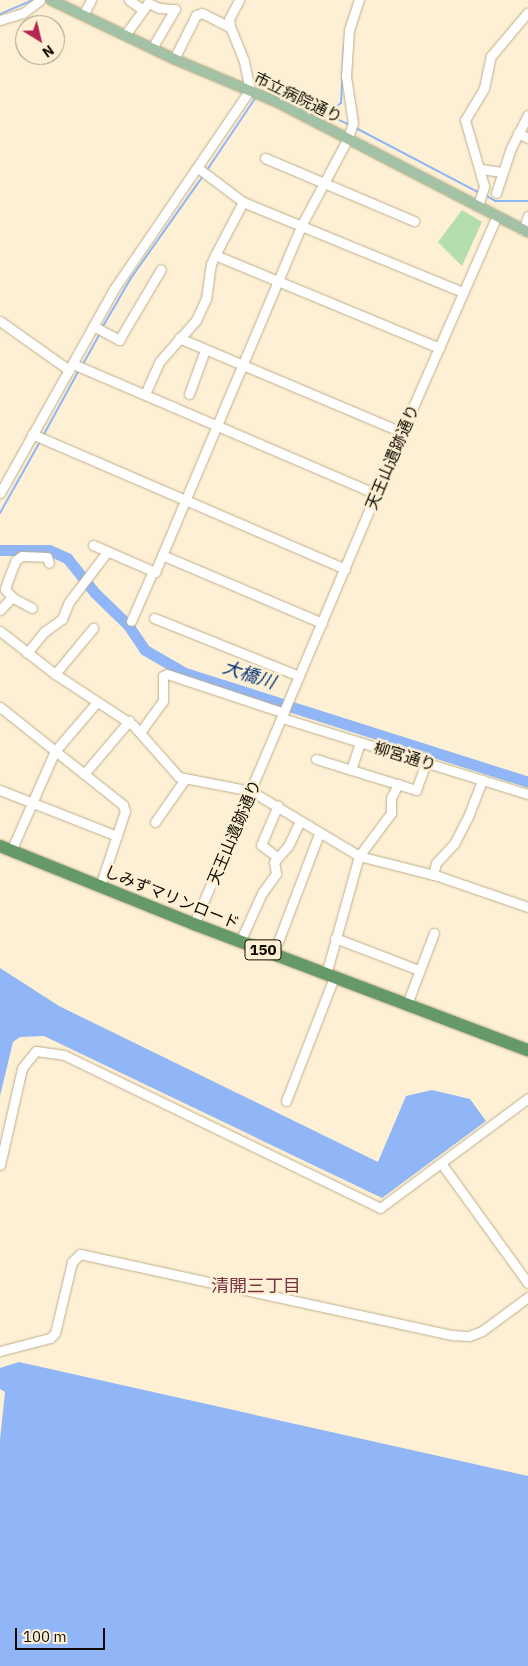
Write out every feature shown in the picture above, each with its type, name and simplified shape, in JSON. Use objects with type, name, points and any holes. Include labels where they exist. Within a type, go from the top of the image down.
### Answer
[{"type":"highway","name":"しみずマリンロード","points":[[0,839],[8,847],[196,920],[408,1001],[528,1043]]},
{"type":"highway","name":"しみずマリンロード","points":[[196,920],[276,947],[331,972]]},
{"type":"highway","name":"しみずマリンロード","points":[[408,1001],[528,1050]]},
{"type":"main road","name":"市立病院通り","points":[[50,0],[174,59],[250,90],[348,138],[526,231]]},
{"type":"street","points":[[0,20],[23,13],[40,0]]},
{"type":"street","points":[[83,15],[91,0]]},
{"type":"street","points":[[129,0],[142,9]]},
{"type":"street","points":[[0,493],[114,288],[250,90],[244,61],[230,27],[230,19],[239,0]]},
{"type":"street","points":[[132,621],[153,571],[155,572],[162,556],[301,226],[348,138],[352,123],[346,67],[349,30],[359,0]]},
{"type":"street","points":[[125,35],[148,3],[159,8],[175,9],[152,48]]},
{"type":"street","points":[[174,59],[196,15],[202,13],[230,27]]},
{"type":"street","points":[[478,206],[484,186],[481,169],[464,120],[484,88],[492,56],[527,15]]},
{"type":"street","points":[[496,193],[502,172],[518,133],[528,115]]},
{"type":"street","points":[[518,133],[528,138]]},
{"type":"street","points":[[266,158],[414,221]]},
{"type":"street","points":[[198,168],[243,202],[462,292]]},
{"type":"street","points":[[481,169],[502,172]]},
{"type":"street","points":[[144,394],[160,360],[196,320],[206,299],[211,264],[243,202]]},
{"type":"street","name":"天王山遺跡通り","points":[[196,920],[402,432],[497,216]]},
{"type":"street","points":[[526,231],[528,217]]},
{"type":"street","points":[[215,255],[439,348]]},
{"type":"street","points":[[93,326],[119,340],[160,269]]},
{"type":"street","points":[[0,321],[71,367],[144,394],[377,494]]},
{"type":"street","points":[[179,338],[241,366],[402,432]]},
{"type":"street","points":[[189,394],[205,350]]},
{"type":"street","points":[[32,434],[345,570]]},
{"type":"street","points":[[93,545],[153,571]]},
{"type":"street","points":[[28,653],[44,632],[62,618],[81,584],[107,552]]},
{"type":"street","points":[[162,556],[322,623]]},
{"type":"street","points":[[32,608],[12,597],[5,589],[19,558],[47,557],[50,563]]},
{"type":"street","points":[[0,610],[12,597]]},
{"type":"street","points":[[154,618],[299,676]]},
{"type":"street","points":[[55,674],[93,628]]},
{"type":"street","points":[[0,631],[55,674],[129,721],[141,731],[168,767],[186,779],[251,790],[278,805],[319,834],[359,856],[432,875],[528,907]]},
{"type":"street","name":"柳宮通り","points":[[141,731],[163,701],[163,676],[168,674],[360,742],[528,794]]},
{"type":"street","points":[[8,847],[32,803],[55,751],[97,702]]},
{"type":"street","points":[[0,707],[123,805],[125,811],[101,883]]},
{"type":"street","points":[[84,774],[129,721]]},
{"type":"street","points":[[351,770],[360,742]]},
{"type":"street","points":[[316,759],[416,790],[426,762]]},
{"type":"street","points":[[155,822],[186,779]]},
{"type":"street","points":[[432,875],[436,863],[454,844],[468,817],[482,780]]},
{"type":"street","points":[[286,1101],[331,972],[334,938],[359,856],[391,813],[391,798],[398,784]]},
{"type":"street","points":[[0,790],[117,836]]},
{"type":"street","points":[[277,857],[261,845],[278,805]]},
{"type":"street","points":[[243,935],[262,893],[276,874],[274,862],[288,846],[300,821]]},
{"type":"street","points":[[276,947],[319,834]]},
{"type":"street","points":[[408,1001],[434,933]]},
{"type":"street","points":[[334,938],[419,970]]},
{"type":"street","points":[[0,1166],[24,1062],[36,1051],[48,1051],[64,1056],[374,1207],[386,1205],[528,1098]]},
{"type":"street","points":[[441,1163],[528,1283]]},
{"type":"street","points":[[0,1351],[50,1338],[56,1333],[72,1262],[80,1254],[453,1335],[469,1336],[482,1331],[528,1298]]},
{"type":"green space","points":[[462,210],[482,222],[462,266],[438,242]]},
{"type":"water","points":[[0,968],[59,1006],[378,1162],[406,1096],[432,1090],[470,1099],[486,1121],[382,1198],[44,1036],[20,1037],[13,1042],[0,1096]]},
{"type":"water","points":[[19,1362],[528,1476],[528,1666],[0,1666],[0,1440],[5,1392],[0,1389],[0,1368]]},
{"type":"waterway","points":[[0,14],[33,0]]},
{"type":"waterway","points":[[322,112],[334,109],[341,103],[344,46]]},
{"type":"waterway","points":[[259,91],[262,85],[350,125]]},
{"type":"waterway","points":[[207,170],[256,97]]},
{"type":"waterway","points":[[354,127],[478,192]]},
{"type":"waterway","points":[[102,328],[131,278],[203,176]]},
{"type":"waterway","points":[[485,195],[495,201],[528,201]]},
{"type":"waterway","points":[[82,366],[100,333]]},
{"type":"waterway","points":[[43,436],[79,370]]},
{"type":"waterway","points":[[0,513],[41,440]]},
{"type":"waterway","name":"大橋川","points":[[0,550],[49,550],[67,558],[95,593],[128,625],[145,650],[185,673],[528,782]]},
{"type":"district","name":"清開三丁目","points":[[256,1286]]}]
